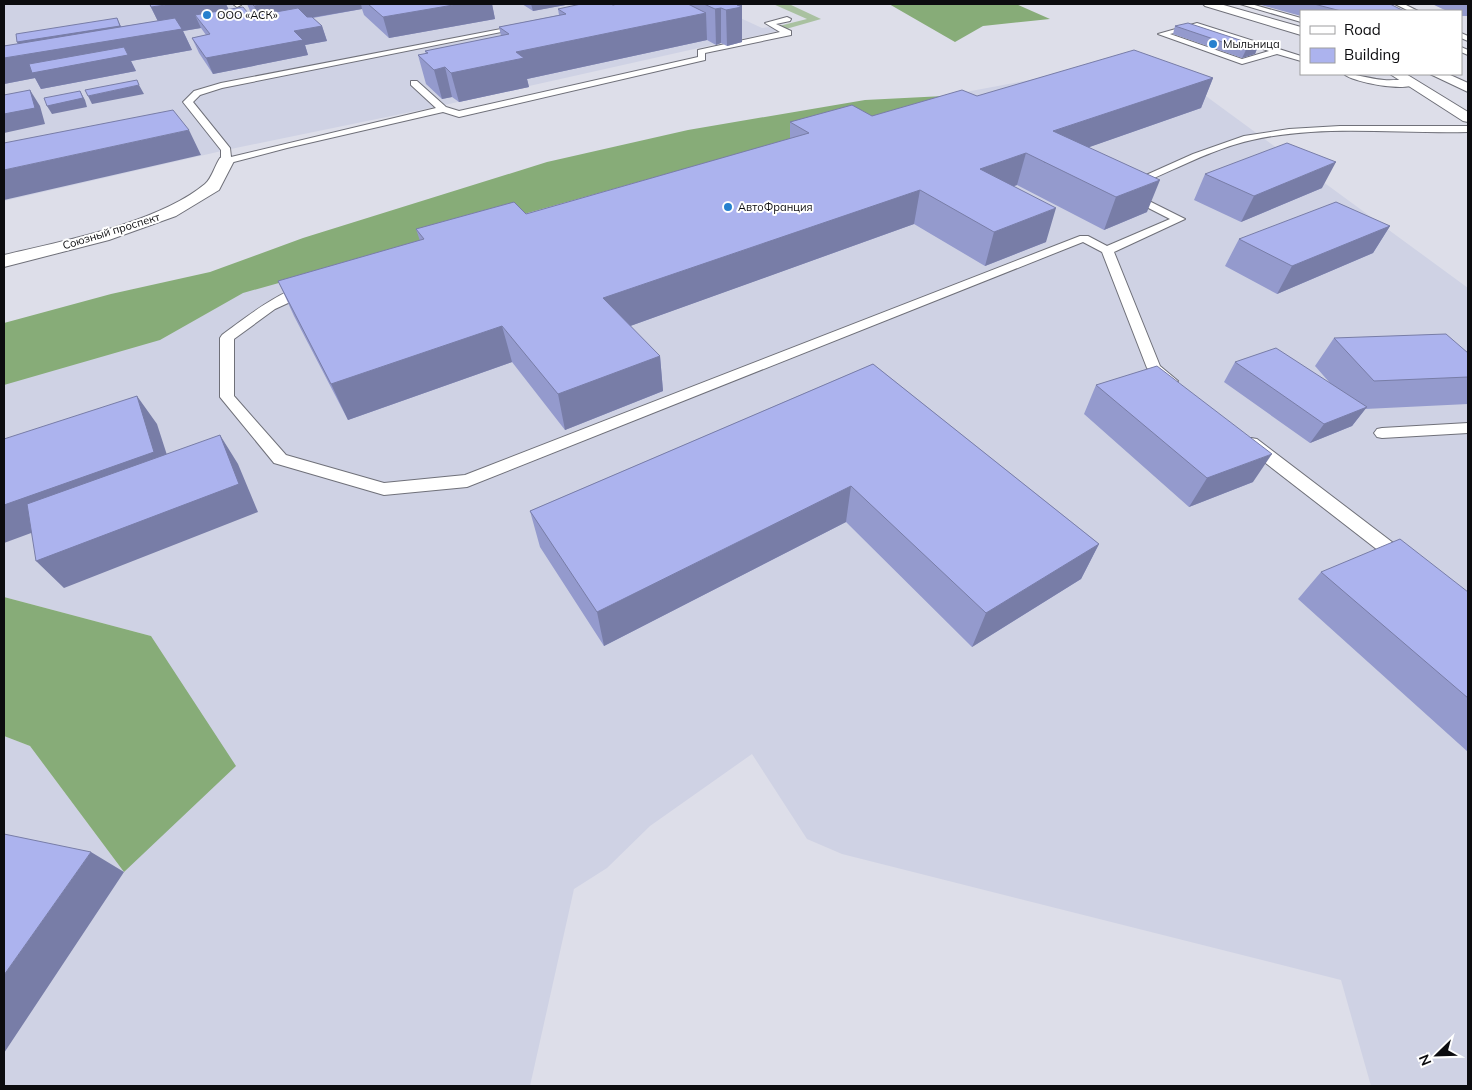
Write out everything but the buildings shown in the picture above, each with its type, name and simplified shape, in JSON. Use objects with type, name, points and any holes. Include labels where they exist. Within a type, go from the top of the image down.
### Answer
[{"type":"street","points":[[1209,4],[1300,31]]},
{"type":"street","points":[[1398,75],[1468,118]]},
{"type":"street","points":[[1439,75],[1468,88]]},
{"type":"street","name":"Союзный проспект","points":[[4,261],[103,236],[170,212],[213,186],[226,161]]},
{"type":"lane","points":[[1244,4],[1300,20]]},
{"type":"lane","points":[[1399,4],[1412,10]]},
{"type":"lane","points":[[414,83],[444,109],[459,114],[702,58],[702,52],[785,33],[769,23],[787,19]]},
{"type":"lane","points":[[444,109],[226,161],[226,150],[188,102],[198,93],[221,86],[530,25]]},
{"type":"lane","points":[[1277,51],[1242,62],[1162,34],[1197,25],[1300,58]]},
{"type":"lane","points":[[1352,75],[1381,83],[1411,84]]},
{"type":"lane","points":[[1107,250],[1180,218],[1119,189],[1236,142],[1262,135],[1350,128],[1468,128]]},
{"type":"lane","points":[[324,283],[270,306],[227,338],[227,398],[280,459],[384,489],[467,480],[1084,238],[1107,250],[1154,368],[1185,392]]},
{"type":"lane","points":[[1382,433],[1468,428]]},
{"type":"lane","points":[[1239,433],[1417,571]]},
{"type":"shaded area","points":[[4,4],[710,4],[762,28],[779,26],[786,29],[738,40],[727,46],[721,43],[440,106],[226,150],[4,201]]},
{"type":"shaded area","points":[[1169,69],[1468,288],[1468,1086],[1371,1086],[1341,980],[842,854],[807,839],[752,754],[650,826],[607,868],[574,889],[530,1086],[4,1086],[4,736],[30,746],[124,872],[151,636],[4,597],[4,350],[944,96],[1046,77]]},
{"type":"green space","points":[[773,4],[789,4],[821,19],[786,29],[779,26],[807,19]]},
{"type":"green space","points":[[889,4],[1016,4],[1050,19],[983,26],[955,42]]},
{"type":"green space","points":[[944,96],[243,293],[160,340],[4,385],[4,323],[111,294],[210,272],[303,238],[547,162],[688,130],[865,100]]},
{"type":"green space","points":[[4,597],[151,636],[236,766],[124,872],[30,746],[4,736]]},
{"type":"place","name":"ООО «АСК»","points":[[207,15]]},
{"type":"place","name":"Мыльница","points":[[1213,44]]},
{"type":"place","name":"АвтоФранция","points":[[728,207]]}]
